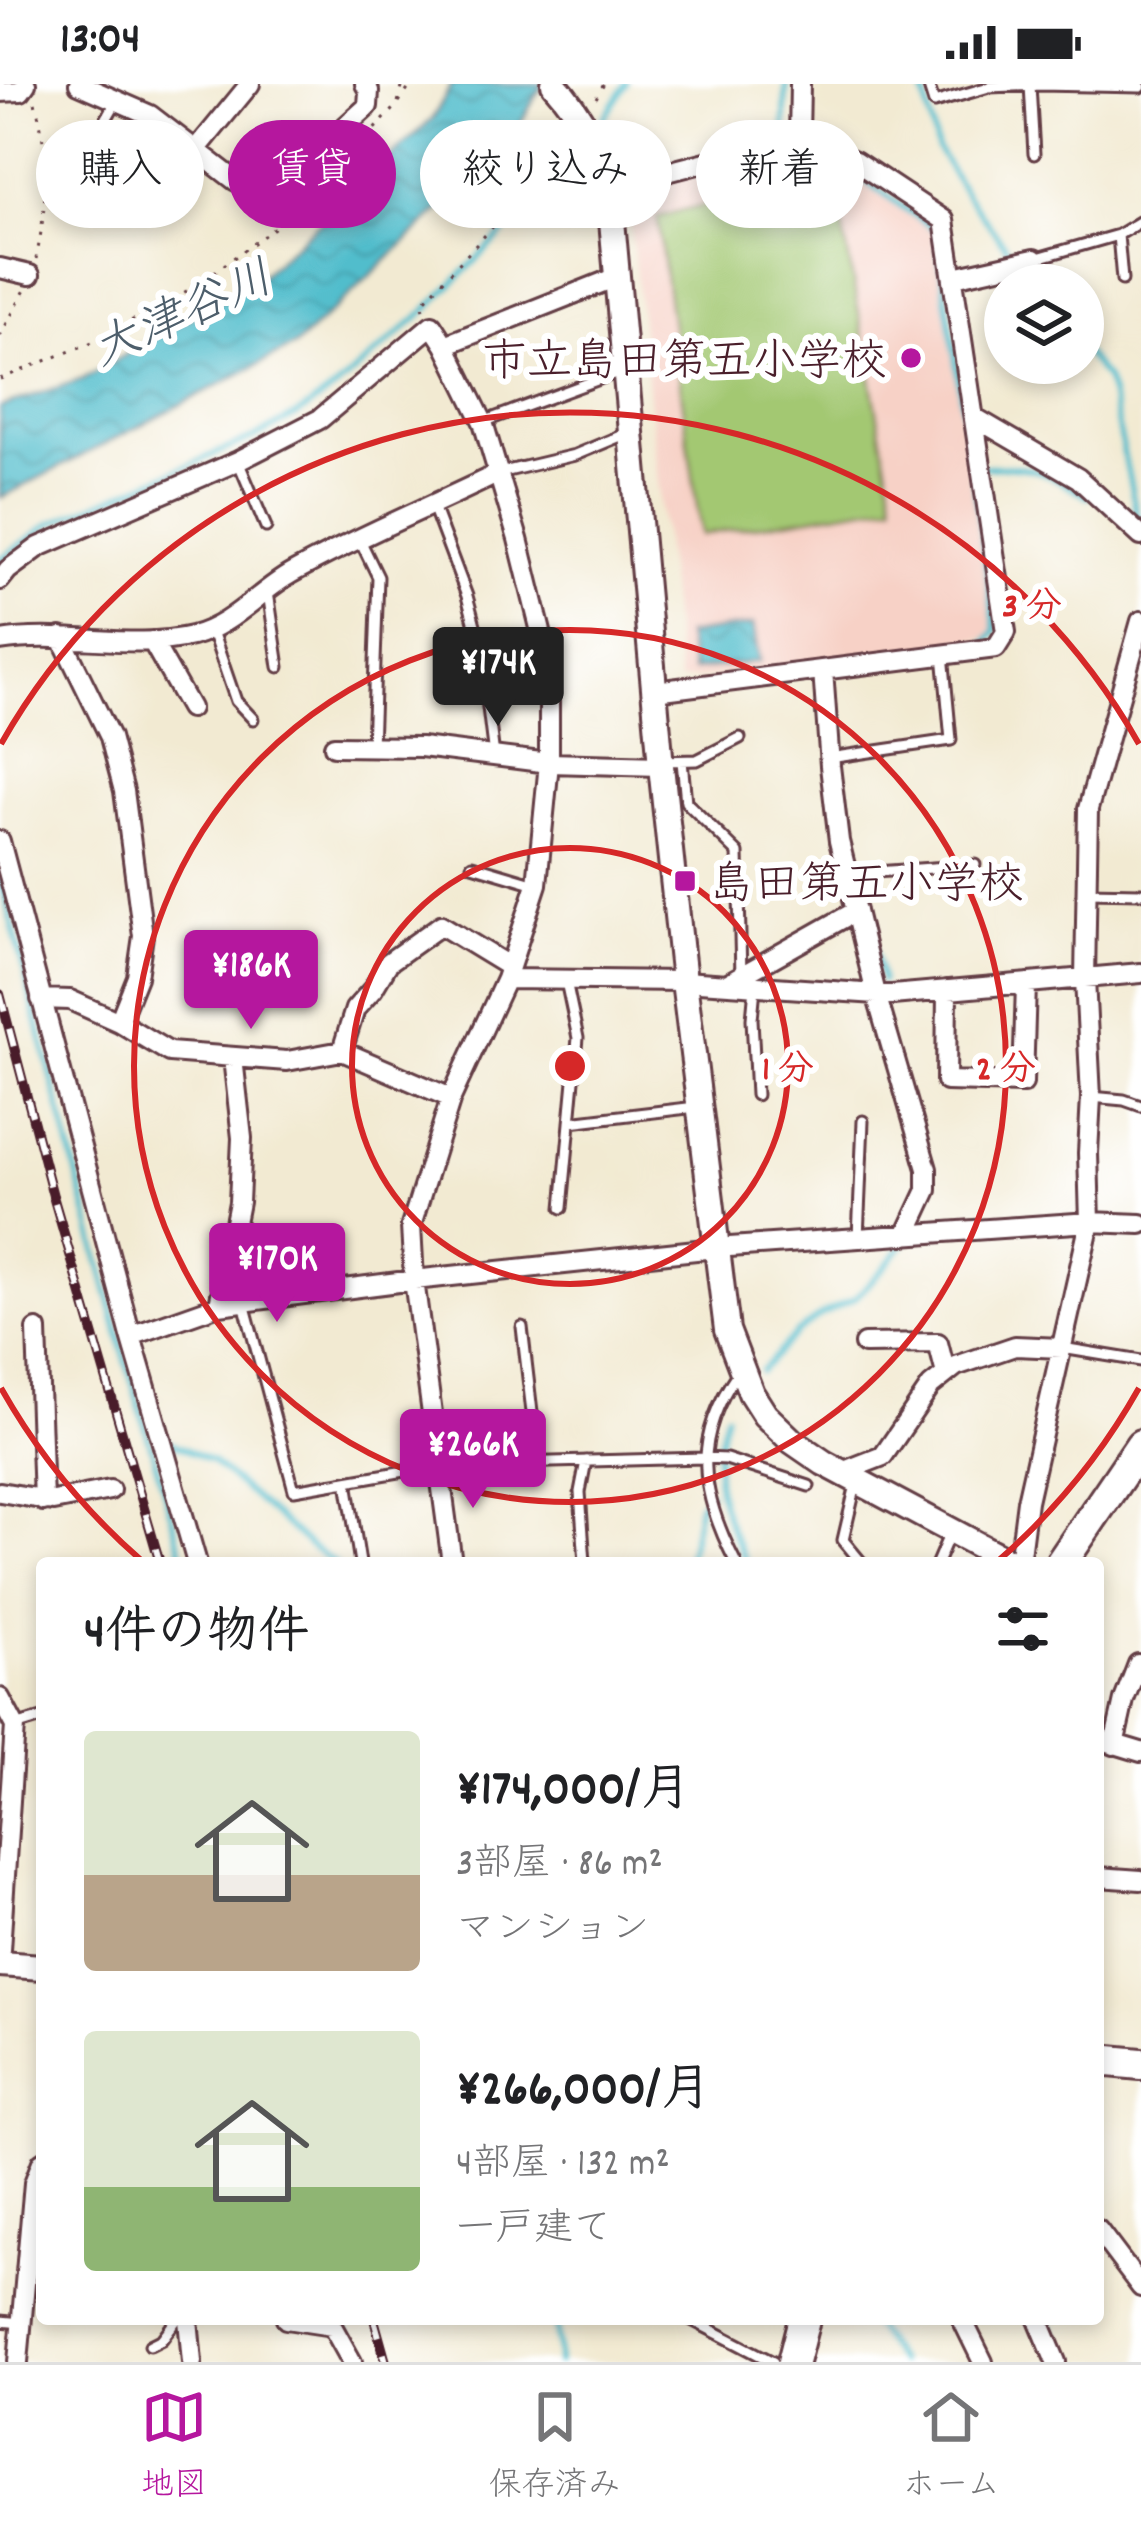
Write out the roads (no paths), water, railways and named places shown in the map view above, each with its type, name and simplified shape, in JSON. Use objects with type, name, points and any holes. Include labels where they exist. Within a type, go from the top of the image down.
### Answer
[{"type":"main road","points":[[1065,1557],[1141,1445]]},
{"type":"main road","points":[[1104,2060],[1141,2063]]},
{"type":"main road","points":[[793,2362],[802,2325]]},
{"type":"street","points":[[79,84],[157,120]]},
{"type":"street","points":[[204,156],[236,182],[280,186],[368,106],[365,84]]},
{"type":"street","points":[[554,84],[582,120]]},
{"type":"street","points":[[799,120],[800,84]]},
{"type":"street","points":[[204,139],[243,86]]},
{"type":"street","points":[[0,92],[30,92]]},
{"type":"street","points":[[655,691],[996,648],[1006,632],[944,220],[864,167]]},
{"type":"street","points":[[614,228],[655,691],[668,763],[684,981],[727,1330],[751,1394],[792,1441],[1003,1557]]},
{"type":"street","points":[[954,277],[1034,259]]},
{"type":"street","points":[[0,268],[31,275]]},
{"type":"street","points":[[446,346],[619,276]]},
{"type":"street","points":[[0,580],[39,547],[282,441],[320,419],[432,325],[483,422],[543,640],[549,682],[549,763],[537,884],[508,973],[451,1098],[411,1226],[451,1557]]},
{"type":"street","points":[[974,417],[1078,478],[1141,536]]},
{"type":"street","points":[[0,641],[194,636],[228,620],[288,575],[499,473]]},
{"type":"street","points":[[1016,1557],[1090,1222],[1085,980],[1088,809],[1141,621]]},
{"type":"street","points":[[61,637],[110,737],[124,791],[143,936],[136,977],[119,1022]]},
{"type":"street","points":[[152,640],[190,708]]},
{"type":"street","points":[[823,670],[839,841],[876,994],[927,1169],[927,1190],[906,1235]]},
{"type":"street","points":[[334,746],[421,747],[549,763],[668,763]]},
{"type":"street","points":[[0,841],[131,1336],[195,1557]]},
{"type":"street","points":[[740,982],[856,911]]},
{"type":"street","points":[[342,1051],[355,1009],[374,989],[389,962],[441,925],[508,973],[566,980],[740,982],[876,994],[1141,974]]},
{"type":"street","points":[[947,990],[946,1081],[1023,1083],[1026,984]]},
{"type":"street","points":[[41,999],[70,1000],[169,1052],[286,1061],[342,1051],[451,1098]]},
{"type":"street","points":[[219,1305],[239,1202],[242,1138],[233,1058]]},
{"type":"street","points":[[131,1336],[219,1305],[414,1280],[715,1248],[1090,1222],[1141,1224]]},
{"type":"street","points":[[37,1330],[43,1501]]},
{"type":"street","points":[[864,1344],[938,1343],[946,1374]]},
{"type":"street","points":[[851,1477],[883,1456],[931,1386],[956,1366],[1015,1346],[1062,1348]]},
{"type":"street","points":[[0,1492],[43,1501],[110,1490]]},
{"type":"street","points":[[1138,1664],[1106,1742],[1141,1752]]},
{"type":"street","points":[[0,1698],[15,1726],[0,1950]]},
{"type":"street","points":[[1104,1877],[1141,1880]]},
{"type":"street","points":[[0,1964],[36,1967]]},
{"type":"street","points":[[18,2362],[36,2178]]},
{"type":"street","points":[[1104,2238],[1141,2287]]},
{"type":"street","points":[[188,2325],[191,2362]]},
{"type":"street","points":[[325,2325],[332,2326],[352,2362]]},
{"type":"street","points":[[965,2325],[983,2362]]},
{"type":"street","points":[[1041,2325],[1056,2362]]},
{"type":"lane","points":[[928,84],[934,104],[988,87],[1141,87]]},
{"type":"lane","points":[[1030,85],[1034,154]]},
{"type":"lane","points":[[106,120],[117,100]]},
{"type":"lane","points":[[1034,259],[1118,235],[1141,221]]},
{"type":"lane","points":[[1118,235],[1121,280]]},
{"type":"lane","points":[[483,422],[626,369]]},
{"type":"lane","points":[[499,473],[575,455],[631,431]]},
{"type":"lane","points":[[238,460],[266,526]]},
{"type":"lane","points":[[433,506],[480,643],[494,756]]},
{"type":"lane","points":[[360,540],[378,577],[372,747]]},
{"type":"lane","points":[[268,592],[279,667]]},
{"type":"lane","points":[[211,628],[236,700],[253,719]]},
{"type":"lane","points":[[829,758],[951,740],[943,655]]},
{"type":"lane","points":[[740,738],[697,760],[668,763],[686,802],[739,853],[740,982],[752,1019],[756,1095]]},
{"type":"lane","points":[[847,874],[975,865]]},
{"type":"lane","points":[[472,866],[537,884]]},
{"type":"lane","points":[[1087,892],[1141,893]]},
{"type":"lane","points":[[562,1208],[578,1038],[566,980]]},
{"type":"lane","points":[[1091,1097],[1141,1106]]},
{"type":"lane","points":[[570,1122],[699,1107]]},
{"type":"lane","points":[[858,1238],[863,1121]]},
{"type":"lane","points":[[244,1302],[294,1490],[440,1465],[704,1458],[726,1459],[809,1486]]},
{"type":"lane","points":[[522,1327],[538,1462]]},
{"type":"lane","points":[[1062,1348],[1141,1360]]},
{"type":"lane","points":[[733,1557],[712,1507],[704,1458],[716,1411],[740,1369]]},
{"type":"lane","points":[[585,1557],[580,1492],[586,1461]]},
{"type":"lane","points":[[851,1477],[854,1493],[843,1540],[857,1557]]},
{"type":"lane","points":[[346,1480],[359,1557]]},
{"type":"lane","points":[[940,1557],[951,1530]]},
{"type":"lane","points":[[15,1726],[36,1720]]},
{"type":"lane","points":[[0,2321],[22,2323]]},
{"type":"lane","points":[[150,2345],[163,2339],[173,2325]]},
{"type":"lane","points":[[702,2325],[773,2362]]},
{"type":"water","points":[[452,84],[543,84],[522,120],[433,118]]},
{"type":"water","points":[[420,130],[421,228],[296,345],[0,498],[0,407],[83,379],[256,280],[313,228],[396,228],[396,152]]},
{"type":"water","points":[[753,625],[759,661],[692,671],[686,635]]},
{"type":"waterway","points":[[603,120],[626,84]]},
{"type":"waterway","points":[[785,120],[786,84]]},
{"type":"waterway","points":[[922,84],[937,148],[1015,258]]},
{"type":"waterway","points":[[864,180],[936,230],[996,631],[985,644]]},
{"type":"waterway","points":[[0,559],[50,524],[297,415],[336,388],[426,310],[509,228]]},
{"type":"waterway","points":[[1104,377],[1139,526]]},
{"type":"waterway","points":[[982,467],[1038,471],[1087,497]]},
{"type":"waterway","points":[[836,728],[849,836],[882,981]]},
{"type":"waterway","points":[[0,878],[121,1344],[183,1557]]},
{"type":"waterway","points":[[761,1371],[796,1333],[855,1298],[909,1237]]},
{"type":"waterway","points":[[726,1414],[717,1456],[719,1491],[744,1557]]},
{"type":"waterway","points":[[164,1439],[211,1461],[326,1557]]},
{"type":"waterway","points":[[688,1557],[699,1504],[709,1493]]},
{"type":"waterway","points":[[346,2325],[364,2362]]},
{"type":"waterway","points":[[556,2325],[558,2362]]},
{"type":"waterway","points":[[873,2325],[899,2362]]},
{"type":"waterway","points":[[1051,2325],[1066,2362]]},
{"type":"railway","points":[[0,994],[53,1196],[158,1557]]},
{"type":"railway","points":[[376,2325],[386,2362]]},
{"type":"place","name":"市立島田第五小学校","points":[[911,358]]},
{"type":"place","name":"島田第五小学校","points":[[685,881]]},
{"type":"water label","name":"大津谷川","points":[[181,311]]}]
